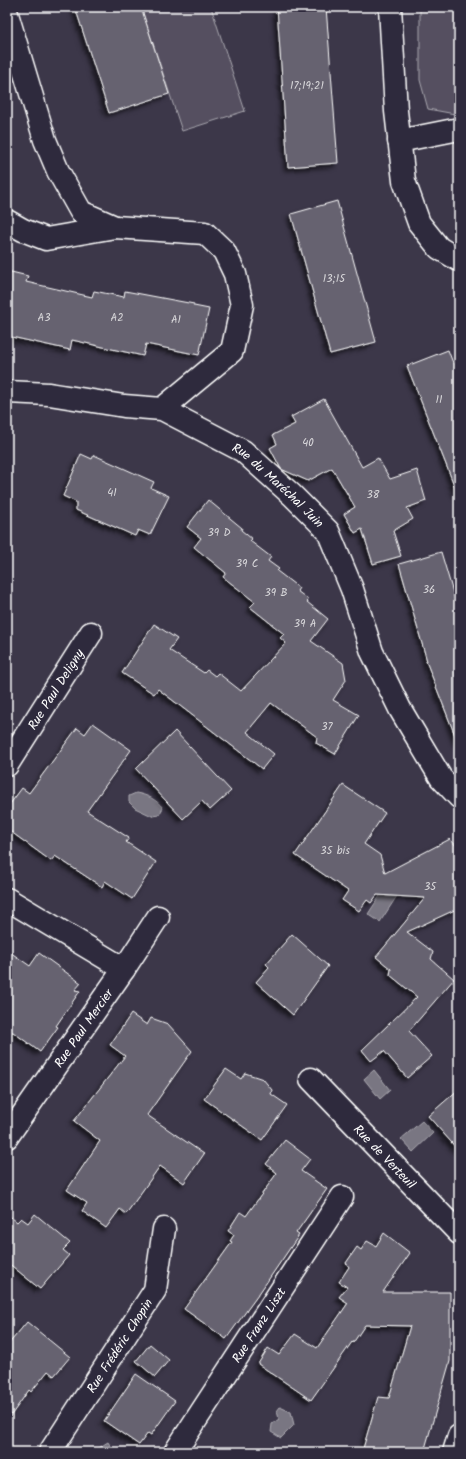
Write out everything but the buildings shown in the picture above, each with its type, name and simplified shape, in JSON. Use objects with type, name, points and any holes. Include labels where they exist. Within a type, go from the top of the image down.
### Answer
[{"type":"street","points":[[390,7],[396,111],[404,181],[419,223],[438,248],[459,260]]},
{"type":"street","points":[[7,14],[45,140],[58,171],[81,212],[115,227]]},
{"type":"street","points":[[399,141],[459,129]]},
{"type":"street","points":[[7,221],[23,230],[46,238],[115,227],[205,233],[224,250],[235,274],[242,305],[232,351],[162,409]]},
{"type":"street","name":"Rue du Maréchal Juin","points":[[7,392],[49,394],[124,406],[162,409],[243,451],[292,495],[328,531],[352,589],[372,652],[400,709],[441,778],[459,797]]},
{"type":"street","name":"Rue Paul Deligny","points":[[7,765],[91,632]]},
{"type":"street","points":[[7,899],[124,969]]},
{"type":"street","name":"Rue Paul Mercier","points":[[7,1137],[124,969],[158,917]]},
{"type":"street","name":"Rue de Verteuil","points":[[311,1079],[459,1233]]},
{"type":"street","name":"Rue Franz Liszt","points":[[175,1452],[342,1197]]},
{"type":"street","name":"Rue Frédéric Chopin","points":[[50,1452],[155,1290],[164,1229]]},
{"type":"street","points":[[454,1452],[459,1436]]},
{"type":"shaded area","points":[[141,7],[211,7],[245,111],[182,131]]},
{"type":"shaded area","points":[[420,7],[459,7],[459,113],[455,114],[428,109],[420,80]]},
{"type":"shaded area","points":[[136,793],[151,798],[157,802],[163,808],[159,815],[152,816],[135,808],[129,802],[129,796]]},
{"type":"shaded area","points":[[385,888],[397,896],[380,922],[368,914]]},
{"type":"shaded area","points":[[374,1070],[390,1090],[380,1099],[364,1079]]},
{"type":"shaded area","points":[[422,1121],[433,1133],[413,1152],[401,1139]]},
{"type":"shaded area","points":[[280,1407],[291,1412],[294,1425],[281,1438],[271,1432],[272,1424],[279,1419],[277,1411]]},
{"type":"shaded area","points":[[108,1442],[114,1452],[92,1452],[96,1450]]}]
